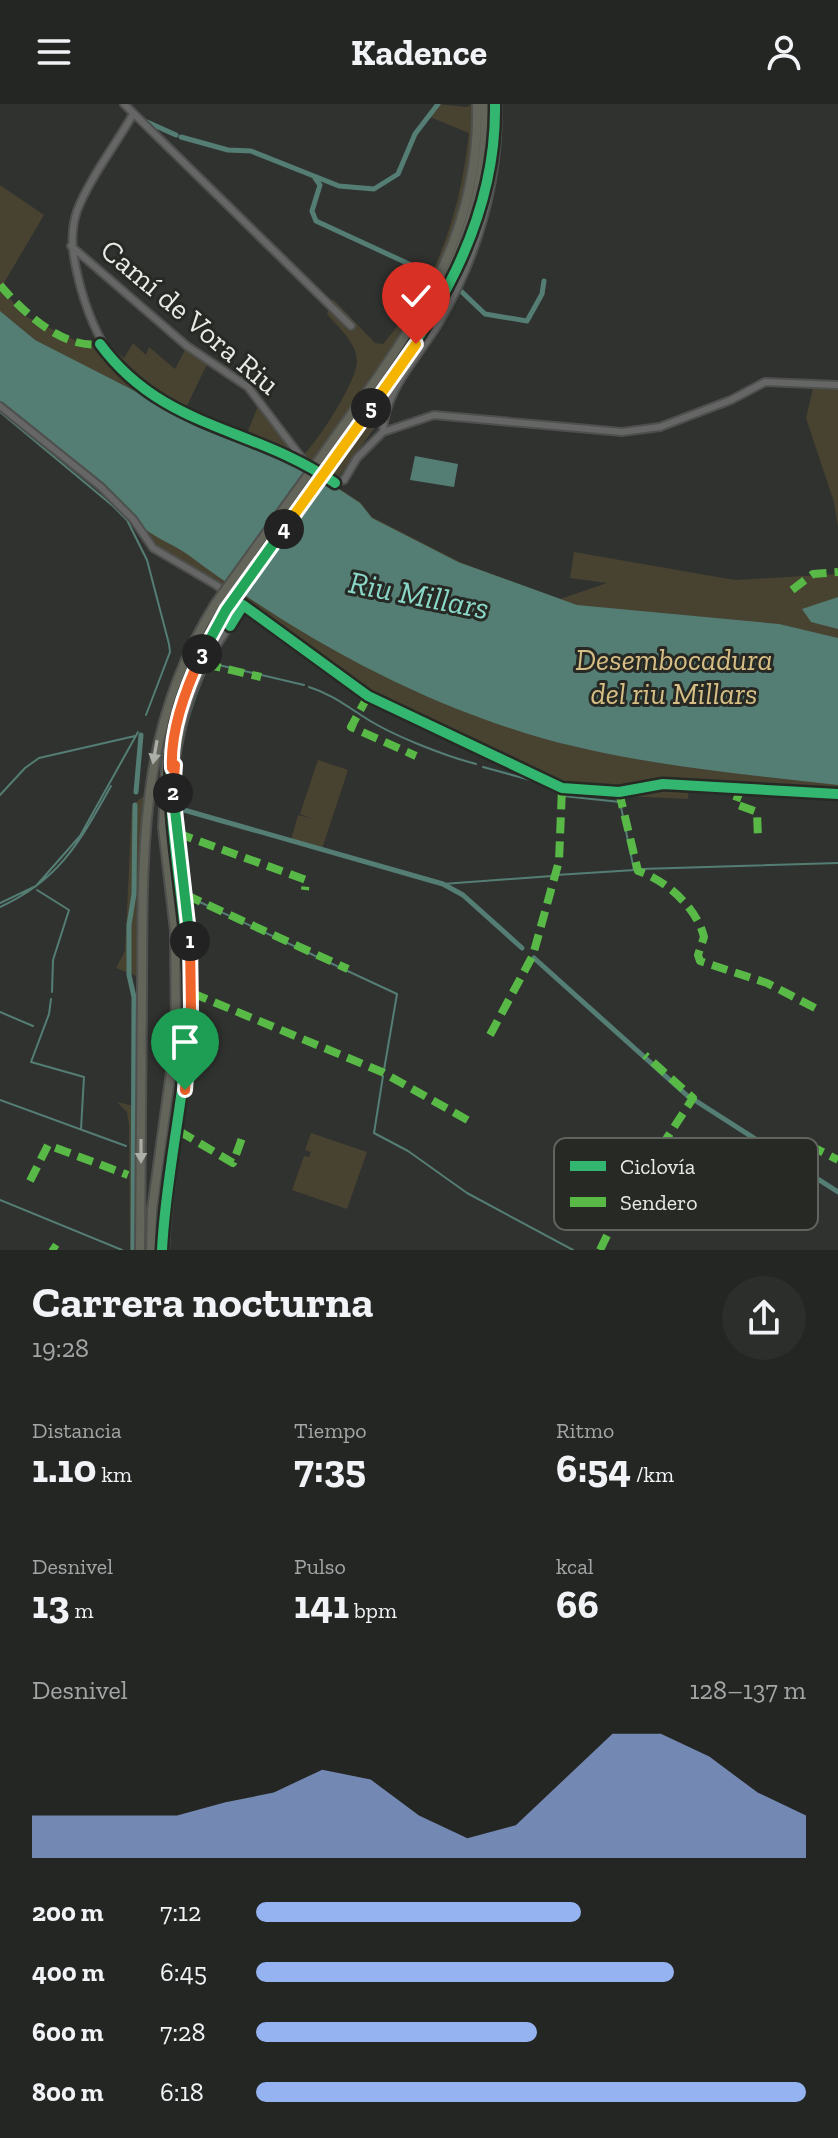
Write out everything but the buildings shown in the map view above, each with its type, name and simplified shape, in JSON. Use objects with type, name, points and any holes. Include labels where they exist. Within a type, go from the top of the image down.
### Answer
[{"type":"main road","points":[[327,455],[407,336],[450,256],[470,190],[477,104]]},
{"type":"main road","points":[[140,1250],[142,898],[155,746],[177,675],[219,605],[414,340],[458,258],[478,191],[485,104]]},
{"type":"main road","points":[[151,1250],[152,1210],[176,1035],[175,931],[163,827],[167,752],[185,680],[219,605]]},
{"type":"street","points":[[124,104],[132,116],[351,326]]},
{"type":"street","points":[[498,104],[494,167],[481,230],[458,289],[387,406],[383,432],[434,415],[590,431],[639,430],[660,427],[731,400],[765,382],[838,385]]},
{"type":"street","points":[[132,116],[78,210],[71,246],[92,328],[115,363],[158,401],[304,462]]},
{"type":"street","name":"Camí de Vora Riu","points":[[71,246],[187,346],[248,387],[304,462],[340,482],[383,432]]},
{"type":"street","points":[[0,406],[101,487],[133,519],[153,548],[243,605],[368,696],[562,788],[619,792],[663,784],[838,794]]},
{"type":"street","points":[[165,1250],[170,1175],[189,1061],[192,993],[189,921],[175,819],[175,765],[187,711],[205,664],[243,605]]},
{"type":"green space","points":[[438,104],[467,107],[473,104],[470,158],[459,208],[443,254],[423,297],[398,339],[310,465],[303,455],[336,410],[356,369],[356,353],[350,341],[327,314],[333,299],[375,343],[383,344],[414,306],[419,278],[431,275],[445,240],[460,188],[469,133],[430,117]]},
{"type":"green space","name":"Riu Millars","points":[[0,185],[44,215],[1,288],[25,316],[89,347],[99,346],[122,373],[155,401],[294,459],[360,502],[372,517],[462,563],[560,599],[607,583],[570,578],[574,552],[735,580],[838,574],[838,792],[689,785],[688,799],[621,796],[619,792],[562,788],[376,699],[168,552],[154,547],[135,517],[0,404]]},
{"type":"green space","points":[[487,195],[472,249],[454,291],[373,430],[336,481],[325,474],[436,315],[464,258]]},
{"type":"green space","points":[[74,253],[78,257],[98,327],[114,350],[124,358],[133,343],[146,355],[149,347],[175,369],[186,348],[208,362],[184,412],[131,377],[100,340],[84,299]]},
{"type":"green space","points":[[814,384],[838,385],[838,527],[834,502],[806,418]]},
{"type":"green space","points":[[260,401],[303,461],[246,436]]},
{"type":"green space","points":[[234,599],[242,605],[194,687],[173,766],[177,735],[195,674],[212,636]]},
{"type":"green space","points":[[318,760],[348,770],[322,849],[291,840],[298,815],[313,819],[300,814]]},
{"type":"green space","points":[[170,765],[174,846],[185,922],[188,1015],[160,1250],[154,1250],[181,1020],[180,969],[167,844]]},
{"type":"green space","points":[[145,795],[139,977],[116,968],[125,951],[132,805]]},
{"type":"green space","points":[[117,1102],[138,1107],[137,1250],[130,1250],[129,1124],[127,1112]]},
{"type":"green space","points":[[311,1133],[367,1152],[347,1209],[292,1190],[304,1156],[309,1157],[311,1152],[305,1150]]},
{"type":"water","name":"Riu Millars","points":[[0,311],[35,340],[174,411],[293,459],[360,503],[372,518],[458,562],[577,605],[779,624],[838,638],[838,785],[654,762],[545,739],[497,724],[403,686],[313,638],[146,530],[95,478],[0,403]]},
{"type":"water","points":[[415,456],[458,464],[454,487],[410,480]]},
{"type":"water","points":[[838,597],[838,629],[811,622],[802,609]]},
{"type":"waterway","points":[[181,137],[228,150],[251,151],[339,186],[374,189],[398,174],[415,134],[438,104]]},
{"type":"waterway","points":[[147,122],[176,135]]},
{"type":"waterway","points":[[315,178],[320,185],[312,211],[316,221],[435,276]]},
{"type":"waterway","points":[[462,292],[485,314],[527,321],[542,294],[544,281]]},
{"type":"waterway","points":[[0,412],[127,520],[147,560],[170,652],[146,715]]},
{"type":"waterway","points":[[210,663],[304,685]]},
{"type":"waterway","points":[[177,798],[178,764],[185,730],[208,665]]},
{"type":"waterway","points":[[309,687],[331,696],[403,738],[476,764]]},
{"type":"waterway","points":[[0,903],[36,886],[80,836],[138,732]]},
{"type":"waterway","points":[[136,792],[141,735]]},
{"type":"waterway","points":[[0,795],[39,758],[135,736]]},
{"type":"waterway","points":[[483,767],[534,781],[560,794]]},
{"type":"waterway","points":[[0,907],[38,884],[66,857],[111,786]]},
{"type":"waterway","points":[[563,796],[620,802],[634,870]]},
{"type":"waterway","points":[[133,1250],[134,997],[129,975],[129,925],[134,894],[135,805]]},
{"type":"waterway","points":[[177,808],[443,884],[463,895],[522,948]]},
{"type":"waterway","points":[[641,869],[838,863]]},
{"type":"waterway","points":[[185,870],[189,893]]},
{"type":"waterway","points":[[556,875],[635,870]]},
{"type":"waterway","points":[[443,884],[552,876]]},
{"type":"waterway","points":[[37,890],[69,910],[53,960],[52,992]]},
{"type":"waterway","points":[[189,897],[397,994],[384,1070]]},
{"type":"waterway","points":[[189,899],[195,980]]},
{"type":"waterway","points":[[534,958],[691,1099]]},
{"type":"waterway","points":[[51,999],[49,1014],[31,1062],[84,1077],[81,1129]]},
{"type":"waterway","points":[[182,1131],[192,1061],[195,1005]]},
{"type":"waterway","points":[[0,1012],[33,1026]]},
{"type":"waterway","points":[[383,1076],[374,1133],[408,1151],[467,1193],[573,1250]]},
{"type":"waterway","points":[[0,1100],[126,1146]]},
{"type":"waterway","points":[[696,1101],[754,1138]]},
{"type":"waterway","points":[[177,1157],[182,1135]]},
{"type":"waterway","points":[[818,1179],[838,1192]]},
{"type":"waterway","points":[[0,1200],[122,1250]]},
{"type":"marked path","points":[[0,285],[32,317],[58,335],[72,341],[100,344]]},
{"type":"marked path","points":[[792,590],[813,574],[838,572]]},
{"type":"marked path","points":[[205,664],[261,677]]},
{"type":"marked path","points":[[368,696],[351,727],[416,756]]},
{"type":"marked path","points":[[742,786],[735,804],[757,812],[758,839]]},
{"type":"marked path","points":[[490,1035],[533,955],[559,861],[562,788]]},
{"type":"marked path","points":[[619,792],[638,871],[669,888],[695,916],[704,937],[698,955],[700,961],[767,983],[819,1010]]},
{"type":"marked path","points":[[177,833],[306,880],[305,890]]},
{"type":"marked path","points":[[186,895],[348,969]]},
{"type":"marked path","points":[[192,993],[382,1072],[471,1122]]},
{"type":"marked path","points":[[645,1055],[693,1098],[667,1138]]},
{"type":"marked path","points":[[179,1131],[233,1163],[242,1138]]},
{"type":"marked path","points":[[30,1181],[48,1145],[128,1175]]},
{"type":"marked path","points":[[818,1150],[838,1160]]},
{"type":"marked path","points":[[600,1250],[610,1230]]},
{"type":"marked path","points":[[51,1246],[57,1250]]},
{"type":"cycle path","points":[[162,1250],[189,1009],[189,977],[172,819],[171,756],[177,718],[198,661],[226,610],[389,381],[456,271],[485,191],[493,149],[495,104]]},
{"type":"cycle path","points":[[100,344],[125,372],[180,411],[273,449],[335,483]]},
{"type":"cycle path","points":[[230,626],[243,605],[368,696],[562,788],[619,792],[663,784],[838,794]]},
{"type":"route","points":[[185,1090],[192,966],[176,831],[175,765],[172,768],[171,755],[185,696],[204,650],[226,610],[416,344]]},
{"type":"park label","name":"Desembocadura del riu Millars","points":[[674,677]]}]
